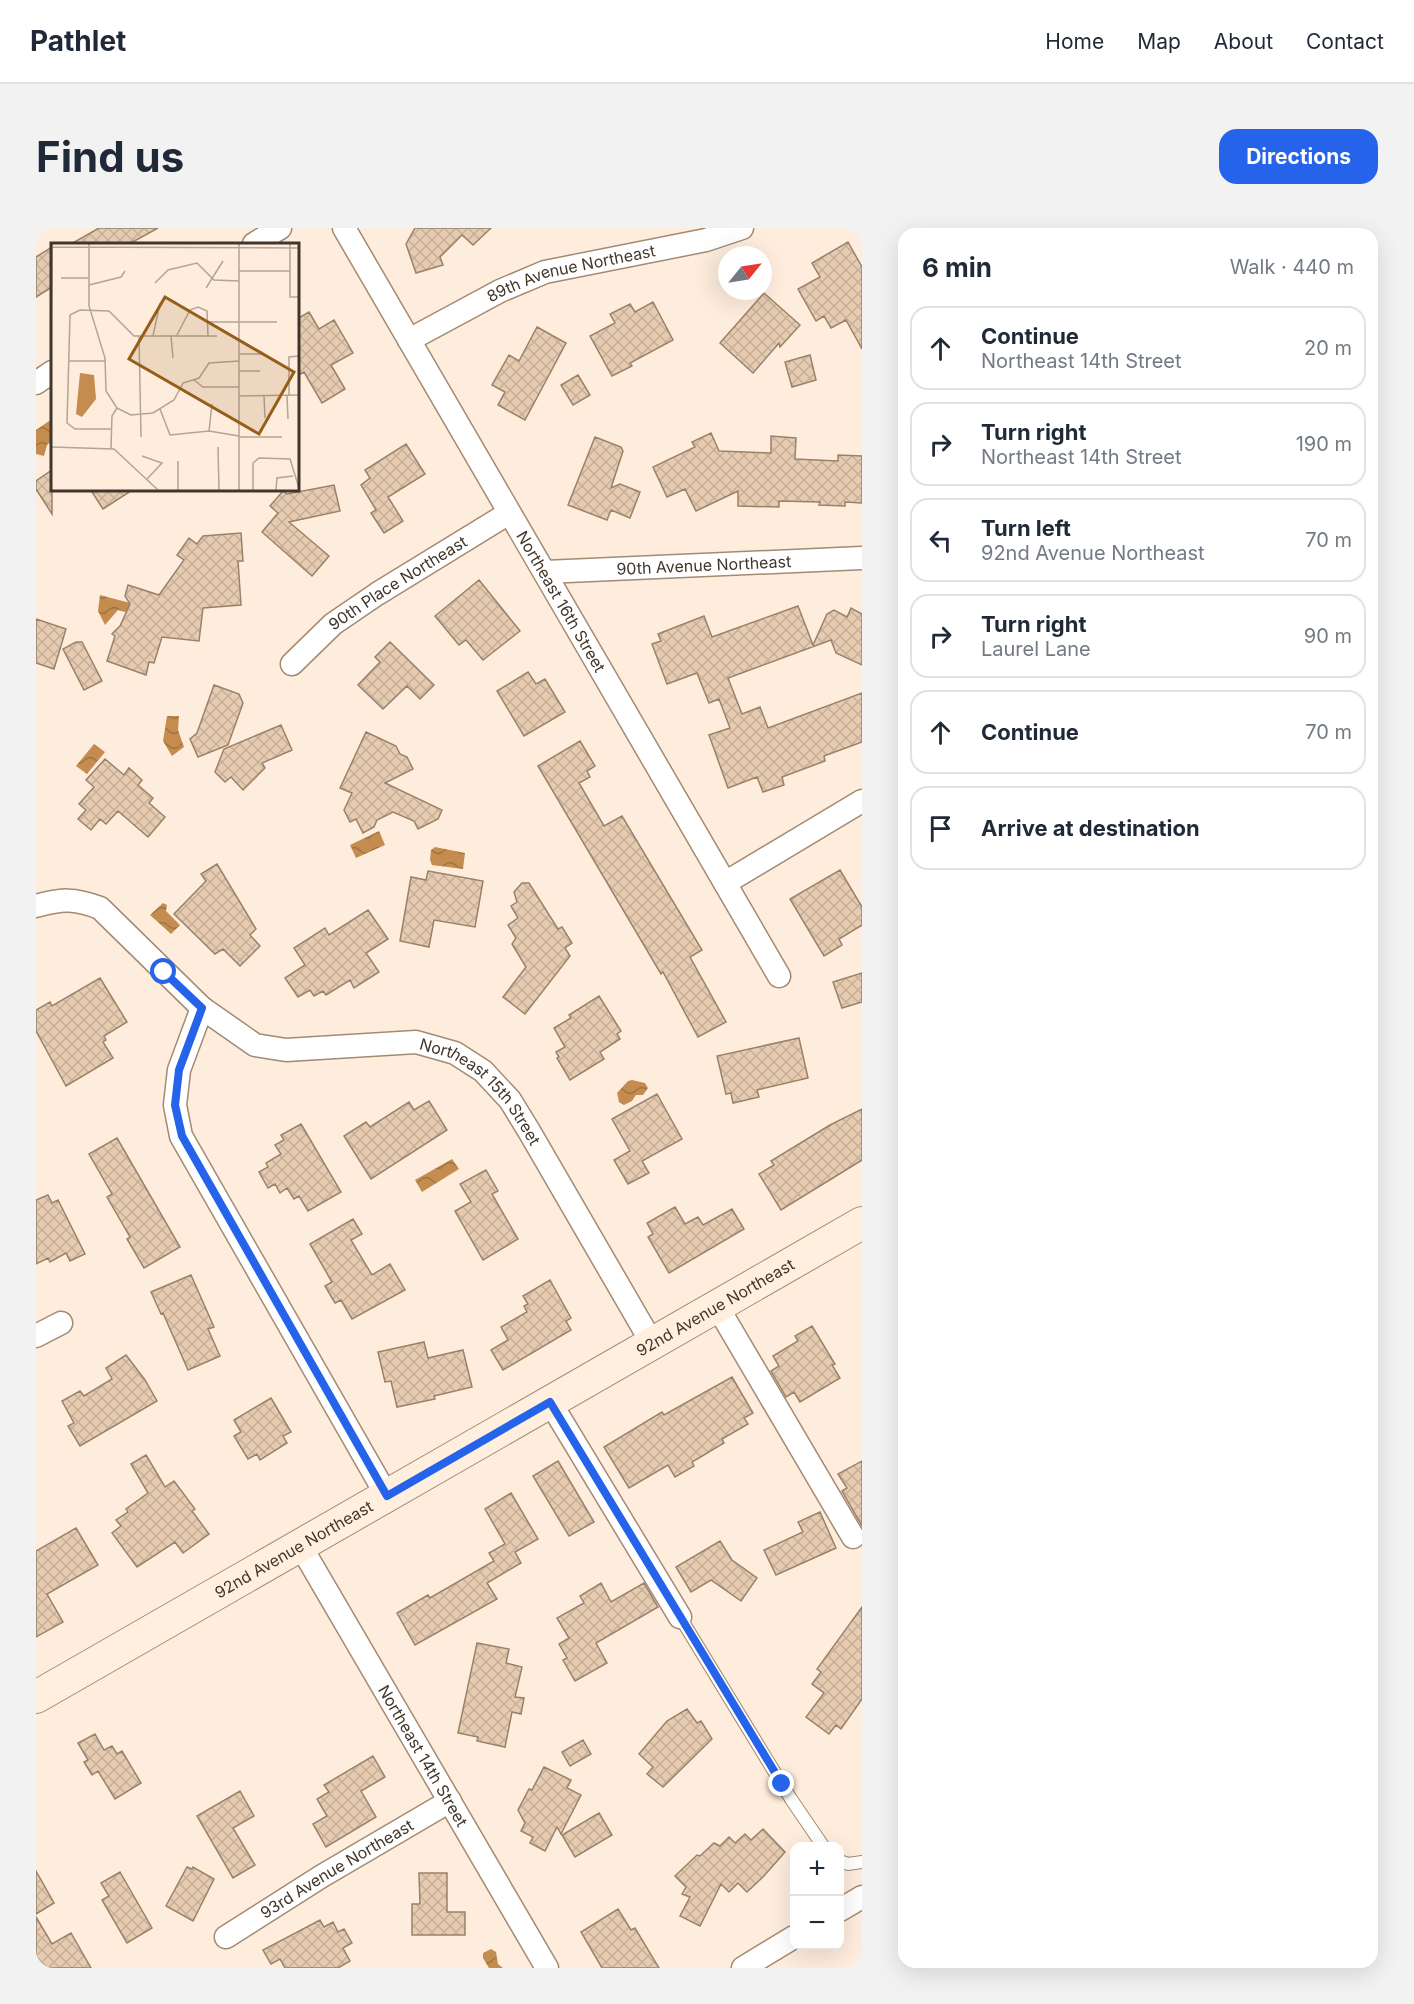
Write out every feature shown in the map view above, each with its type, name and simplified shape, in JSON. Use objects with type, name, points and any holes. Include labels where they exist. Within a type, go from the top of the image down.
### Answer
[{"type":"main road","name":"92nd Avenue Northeast","points":[[36,1697],[862,1222]]},
{"type":"street","points":[[256,243],[280,228]]},
{"type":"street","name":"Northeast 16th Street","points":[[344,228],[779,976]]},
{"type":"street","name":"89th Avenue Northeast","points":[[409,340],[500,291],[546,272],[706,240],[742,228]]},
{"type":"street","points":[[36,383],[51,373]]},
{"type":"street","name":"90th Place Northeast","points":[[292,664],[333,624],[377,594],[509,513]]},
{"type":"street","name":"90th Avenue Northeast","points":[[545,572],[862,558]]},
{"type":"street","points":[[725,883],[861,804]]},
{"type":"street","points":[[36,906],[57,901],[81,901],[100,908],[202,1008],[179,1070],[175,1105],[182,1136],[387,1496]]},
{"type":"street","name":"Northeast 15th Street","points":[[202,1008],[255,1045],[286,1050],[416,1042],[455,1053],[483,1071],[510,1100],[652,1343]]},
{"type":"street","points":[[717,1306],[853,1537]]},
{"type":"street","points":[[36,1336],[61,1323]]},
{"type":"street","points":[[550,1402],[680,1617]]},
{"type":"street","name":"Northeast 14th Street","points":[[300,1545],[547,1968]]},
{"type":"street","name":"93rd Avenue Northeast","points":[[226,1937],[322,1876],[450,1801]]},
{"type":"street","points":[[844,1908],[862,1897]]},
{"type":"street","points":[[743,1968],[790,1940]]},
{"type":"lane","points":[[680,1617],[791,1800],[821,1842]]},
{"type":"lane","points":[[844,1862],[848,1864],[862,1862]]},
{"type":"water","points":[[51,420],[51,442],[47,445],[44,456],[36,454],[36,430]]},
{"type":"water","points":[[100,595],[134,604],[132,614],[118,610],[105,625],[98,611]]},
{"type":"water","points":[[167,716],[179,716],[178,730],[184,747],[172,756],[163,741]]},
{"type":"water","points":[[94,744],[105,752],[87,774],[76,766]]},
{"type":"water","points":[[379,831],[385,845],[356,858],[350,845]]},
{"type":"water","points":[[435,847],[465,853],[463,869],[432,865],[431,850]]},
{"type":"water","points":[[163,903],[167,905],[166,911],[180,925],[171,934],[150,915]]},
{"type":"water","points":[[628,1081],[645,1083],[648,1088],[643,1095],[636,1095],[632,1101],[624,1105],[619,1102],[617,1093]]},
{"type":"water","points":[[452,1159],[459,1169],[422,1192],[415,1180]]},
{"type":"water","points":[[491,1949],[496,1952],[498,1964],[503,1968],[489,1968],[483,1958],[483,1953]]},
{"type":"building","points":[[99,228],[158,228],[131,243],[73,243]]},
{"type":"building","points":[[415,228],[491,228],[473,245],[462,235],[440,257],[443,265],[416,273],[406,244]]},
{"type":"building","points":[[848,242],[862,267],[862,349],[846,320],[831,328],[824,316],[816,321],[798,289],[820,277],[812,263]]},
{"type":"building","points":[[51,248],[51,288],[36,297],[36,257]]},
{"type":"building","points":[[758,300],[772,300],[800,325],[780,347],[779,343],[753,373],[720,343]]},
{"type":"building","points":[[653,302],[673,340],[630,363],[632,366],[612,376],[590,336],[615,323],[610,314],[630,304],[635,312]]},
{"type":"building","points":[[309,312],[319,329],[334,320],[353,353],[331,365],[345,389],[322,403],[304,372],[298,375],[298,318]]},
{"type":"building","points":[[537,327],[566,343],[525,420],[498,405],[505,392],[492,385],[509,355],[519,361]]},
{"type":"building","points":[[810,355],[816,380],[792,387],[785,362]]},
{"type":"building","points":[[578,375],[590,395],[573,405],[561,385]]},
{"type":"building","points":[[711,433],[719,451],[771,453],[771,436],[796,438],[795,459],[838,461],[838,455],[862,456],[862,503],[845,502],[845,506],[819,505],[820,502],[779,501],[779,507],[738,506],[738,491],[696,511],[685,489],[667,497],[653,467],[695,447],[692,442]]},
{"type":"building","points":[[595,437],[621,447],[623,451],[611,488],[620,484],[640,492],[630,518],[611,510],[607,520],[568,505]]},
{"type":"building","points":[[406,444],[425,474],[388,497],[403,521],[384,533],[371,513],[376,510],[361,485],[370,478],[365,470]]},
{"type":"building","points":[[51,471],[52,514],[36,489],[36,481]]},
{"type":"building","points":[[334,485],[340,511],[289,522],[329,556],[312,576],[262,532],[278,513],[270,506],[283,491],[287,494]]},
{"type":"building","points":[[91,490],[132,490],[103,509]]},
{"type":"building","points":[[241,533],[243,561],[238,561],[241,605],[203,608],[199,641],[162,637],[154,663],[149,662],[146,675],[107,661],[115,636],[112,634],[120,626],[130,604],[125,596],[128,585],[159,595],[184,560],[177,555],[189,538],[197,544],[203,536]]},
{"type":"building","points":[[479,580],[520,631],[483,660],[466,640],[459,645],[435,616]]},
{"type":"building","points":[[798,606],[813,645],[827,614],[834,610],[847,617],[851,608],[862,614],[862,665],[836,653],[831,640],[728,678],[742,714],[760,707],[768,728],[862,693],[862,742],[824,756],[825,761],[782,777],[784,785],[763,792],[757,777],[728,788],[709,735],[730,728],[719,699],[709,703],[697,673],[667,684],[652,644],[661,641],[658,634],[704,616],[712,637]]},
{"type":"building","points":[[36,619],[66,629],[54,669],[36,663]]},
{"type":"building","points":[[76,642],[82,642],[102,681],[84,690],[63,649]]},
{"type":"building","points":[[390,642],[434,685],[420,699],[407,686],[383,709],[358,685],[380,662],[375,657]]},
{"type":"building","points":[[528,672],[536,684],[545,679],[565,712],[524,736],[497,691]]},
{"type":"building","points":[[214,685],[239,694],[243,703],[228,745],[198,757],[190,739],[197,733]]},
{"type":"building","points":[[281,725],[292,750],[262,763],[265,768],[243,790],[231,777],[225,782],[215,772],[224,749]]},
{"type":"building","points":[[366,732],[396,746],[400,754],[407,757],[413,769],[385,783],[442,810],[438,819],[418,829],[414,821],[393,812],[377,820],[374,827],[363,833],[356,819],[350,822],[344,810],[352,793],[340,788]]},
{"type":"building","points":[[580,741],[595,766],[587,771],[590,777],[579,783],[604,826],[622,816],[702,950],[690,957],[726,1022],[698,1037],[663,972],[661,974],[538,766]]},
{"type":"building","points":[[105,759],[124,775],[129,768],[142,780],[138,785],[153,798],[149,803],[165,817],[148,837],[118,811],[106,824],[100,819],[91,830],[78,819],[86,810],[79,804],[94,787],[86,780]]},
{"type":"building","points":[[217,864],[256,929],[250,935],[260,946],[240,966],[223,949],[215,954],[174,914],[206,881],[201,874]]},
{"type":"building","points":[[840,870],[862,907],[862,925],[839,939],[842,945],[824,956],[790,899]]},
{"type":"building","points":[[428,871],[483,881],[475,927],[434,920],[429,947],[400,941],[411,877],[426,880]]},
{"type":"building","points":[[522,883],[529,883],[558,929],[562,927],[572,943],[565,948],[570,956],[525,1014],[503,997],[526,967],[512,944],[516,938],[508,925],[518,918],[511,906],[517,902],[514,892]]},
{"type":"building","points":[[368,910],[388,939],[366,953],[379,972],[354,988],[350,980],[326,995],[323,991],[314,996],[310,990],[298,997],[285,978],[305,965],[294,948],[325,928],[329,935]]},
{"type":"building","points":[[862,973],[862,1002],[842,1008],[833,982]]},
{"type":"building","points":[[100,978],[127,1022],[104,1036],[106,1040],[103,1042],[113,1058],[66,1086],[36,1031],[36,1010],[50,1002],[52,1006]]},
{"type":"building","points":[[599,996],[621,1031],[617,1034],[620,1039],[600,1052],[604,1059],[570,1080],[557,1058],[559,1057],[556,1052],[565,1047],[554,1028],[571,1018],[569,1015]]},
{"type":"building","points":[[799,1038],[808,1078],[757,1090],[759,1097],[733,1103],[731,1093],[726,1094],[717,1056]]},
{"type":"building","points":[[657,1094],[682,1139],[642,1161],[649,1173],[628,1184],[614,1160],[630,1151],[612,1119]]},
{"type":"building","points":[[429,1101],[447,1130],[371,1179],[344,1136],[366,1122],[370,1127],[409,1102],[414,1110]]},
{"type":"building","points":[[862,1109],[862,1160],[781,1210],[759,1174],[774,1165],[771,1161],[830,1125]]},
{"type":"building","points":[[301,1124],[341,1192],[308,1211],[299,1196],[294,1199],[287,1188],[280,1193],[275,1184],[268,1188],[259,1172],[268,1167],[266,1163],[281,1154],[275,1145],[284,1140],[281,1135]]},
{"type":"building","points":[[117,1138],[180,1247],[144,1268],[127,1239],[130,1237],[107,1197],[112,1194],[89,1154]]},
{"type":"building","points":[[486,1170],[498,1191],[492,1194],[518,1239],[483,1260],[455,1211],[471,1202],[460,1184]]},
{"type":"building","points":[[48,1195],[52,1203],[58,1200],[85,1254],[70,1261],[66,1253],[50,1262],[48,1258],[36,1264],[36,1200]]},
{"type":"building","points":[[675,1207],[685,1224],[698,1217],[703,1225],[732,1209],[744,1229],[669,1273],[648,1237],[653,1234],[647,1223]]},
{"type":"building","points":[[353,1219],[362,1234],[351,1240],[372,1275],[390,1264],[405,1290],[352,1319],[341,1300],[335,1303],[325,1286],[332,1282],[310,1244]]},
{"type":"building","points":[[191,1275],[214,1327],[208,1329],[220,1356],[188,1370],[163,1313],[161,1314],[151,1292]]},
{"type":"building","points":[[550,1280],[571,1318],[566,1321],[571,1330],[503,1370],[491,1350],[508,1340],[501,1327],[527,1312],[524,1306],[528,1304],[523,1296]]},
{"type":"building","points":[[812,1326],[835,1364],[832,1365],[840,1378],[800,1402],[794,1392],[786,1397],[771,1371],[779,1366],[773,1356],[798,1341],[795,1336]]},
{"type":"building","points":[[424,1342],[428,1358],[463,1350],[472,1387],[434,1396],[435,1399],[397,1407],[391,1381],[385,1382],[378,1352]]},
{"type":"building","points":[[126,1355],[157,1401],[80,1446],[68,1426],[74,1423],[62,1401],[80,1391],[84,1396],[112,1379],[106,1368]]},
{"type":"building","points":[[732,1377],[753,1413],[744,1418],[748,1424],[722,1439],[724,1443],[692,1462],[694,1466],[675,1477],[668,1465],[629,1488],[604,1447],[662,1412],[664,1415]]},
{"type":"building","points":[[271,1398],[291,1432],[283,1436],[287,1443],[260,1460],[257,1454],[248,1459],[234,1436],[241,1432],[234,1420]]},
{"type":"building","points":[[146,1455],[165,1487],[174,1481],[195,1509],[192,1511],[209,1534],[183,1553],[175,1542],[137,1567],[112,1533],[121,1526],[116,1520],[128,1512],[126,1509],[148,1493],[131,1464]]},
{"type":"building","points":[[558,1461],[594,1522],[569,1536],[533,1476]]},
{"type":"building","points":[[862,1461],[862,1526],[842,1491],[847,1488],[838,1474]]},
{"type":"building","points":[[511,1493],[538,1539],[515,1552],[521,1563],[487,1583],[497,1599],[415,1645],[397,1613],[428,1595],[430,1598],[494,1561],[489,1553],[505,1544],[485,1509]]},
{"type":"building","points":[[820,1512],[836,1548],[776,1575],[764,1550],[803,1532],[798,1522]]},
{"type":"building","points":[[76,1528],[98,1565],[47,1594],[63,1622],[36,1637],[36,1551]]},
{"type":"building","points":[[720,1541],[732,1560],[757,1578],[741,1601],[711,1580],[691,1592],[676,1567]]},
{"type":"building","points":[[601,1583],[611,1602],[644,1583],[658,1607],[596,1643],[607,1663],[575,1681],[563,1660],[567,1658],[559,1644],[569,1638],[557,1618],[584,1603],[580,1596]]},
{"type":"building","points":[[862,1607],[862,1699],[841,1729],[836,1725],[829,1734],[806,1717],[824,1693],[812,1684],[821,1672],[817,1669]]},
{"type":"building","points":[[477,1643],[509,1649],[506,1663],[522,1667],[515,1697],[524,1698],[521,1714],[512,1712],[505,1747],[477,1741],[478,1737],[458,1733]]},
{"type":"building","points":[[687,1709],[697,1723],[701,1721],[712,1739],[663,1787],[647,1774],[653,1767],[639,1754],[667,1721]]},
{"type":"building","points":[[95,1734],[104,1750],[112,1746],[117,1754],[122,1751],[141,1783],[115,1799],[98,1771],[92,1775],[84,1762],[88,1760],[78,1743]]},
{"type":"building","points":[[583,1740],[591,1754],[570,1766],[562,1752]]},
{"type":"building","points":[[373,1756],[385,1777],[361,1791],[376,1817],[326,1847],[313,1824],[327,1816],[317,1799],[329,1792],[324,1785]]},
{"type":"building","points":[[544,1767],[571,1780],[567,1788],[581,1795],[561,1834],[557,1827],[545,1851],[530,1843],[533,1837],[521,1831],[525,1823],[518,1810]]},
{"type":"building","points":[[240,1791],[254,1816],[233,1828],[255,1865],[233,1878],[197,1816]]},
{"type":"building","points":[[599,1813],[612,1835],[575,1857],[562,1835]]},
{"type":"building","points":[[763,1829],[785,1852],[763,1877],[747,1892],[738,1883],[729,1892],[721,1884],[700,1926],[680,1916],[690,1897],[682,1894],[686,1887],[675,1876],[697,1855],[700,1856],[714,1843],[720,1846],[729,1837],[735,1843],[745,1834],[751,1840]]},
{"type":"building","points":[[187,1867],[192,1869],[193,1867],[214,1879],[193,1921],[166,1906]]},
{"type":"building","points":[[36,1871],[54,1903],[36,1914]]},
{"type":"building","points":[[120,1872],[152,1928],[127,1943],[102,1900],[109,1896],[101,1883]]},
{"type":"building","points":[[419,1873],[447,1873],[447,1912],[465,1912],[465,1935],[412,1935],[412,1904],[420,1904]]},
{"type":"building","points":[[618,1909],[631,1930],[635,1928],[659,1968],[602,1968],[581,1932]]},
{"type":"building","points":[[36,1917],[52,1944],[71,1933],[91,1968],[36,1968]]},
{"type":"building","points":[[320,1920],[324,1927],[333,1922],[338,1932],[344,1929],[352,1943],[343,1948],[350,1961],[338,1968],[285,1968],[280,1959],[271,1964],[263,1950]]},
{"type":"route","points":[[164,972],[202,1008],[179,1070],[175,1105],[182,1136],[197,1166],[387,1496],[550,1402],[782,1784]]}]
